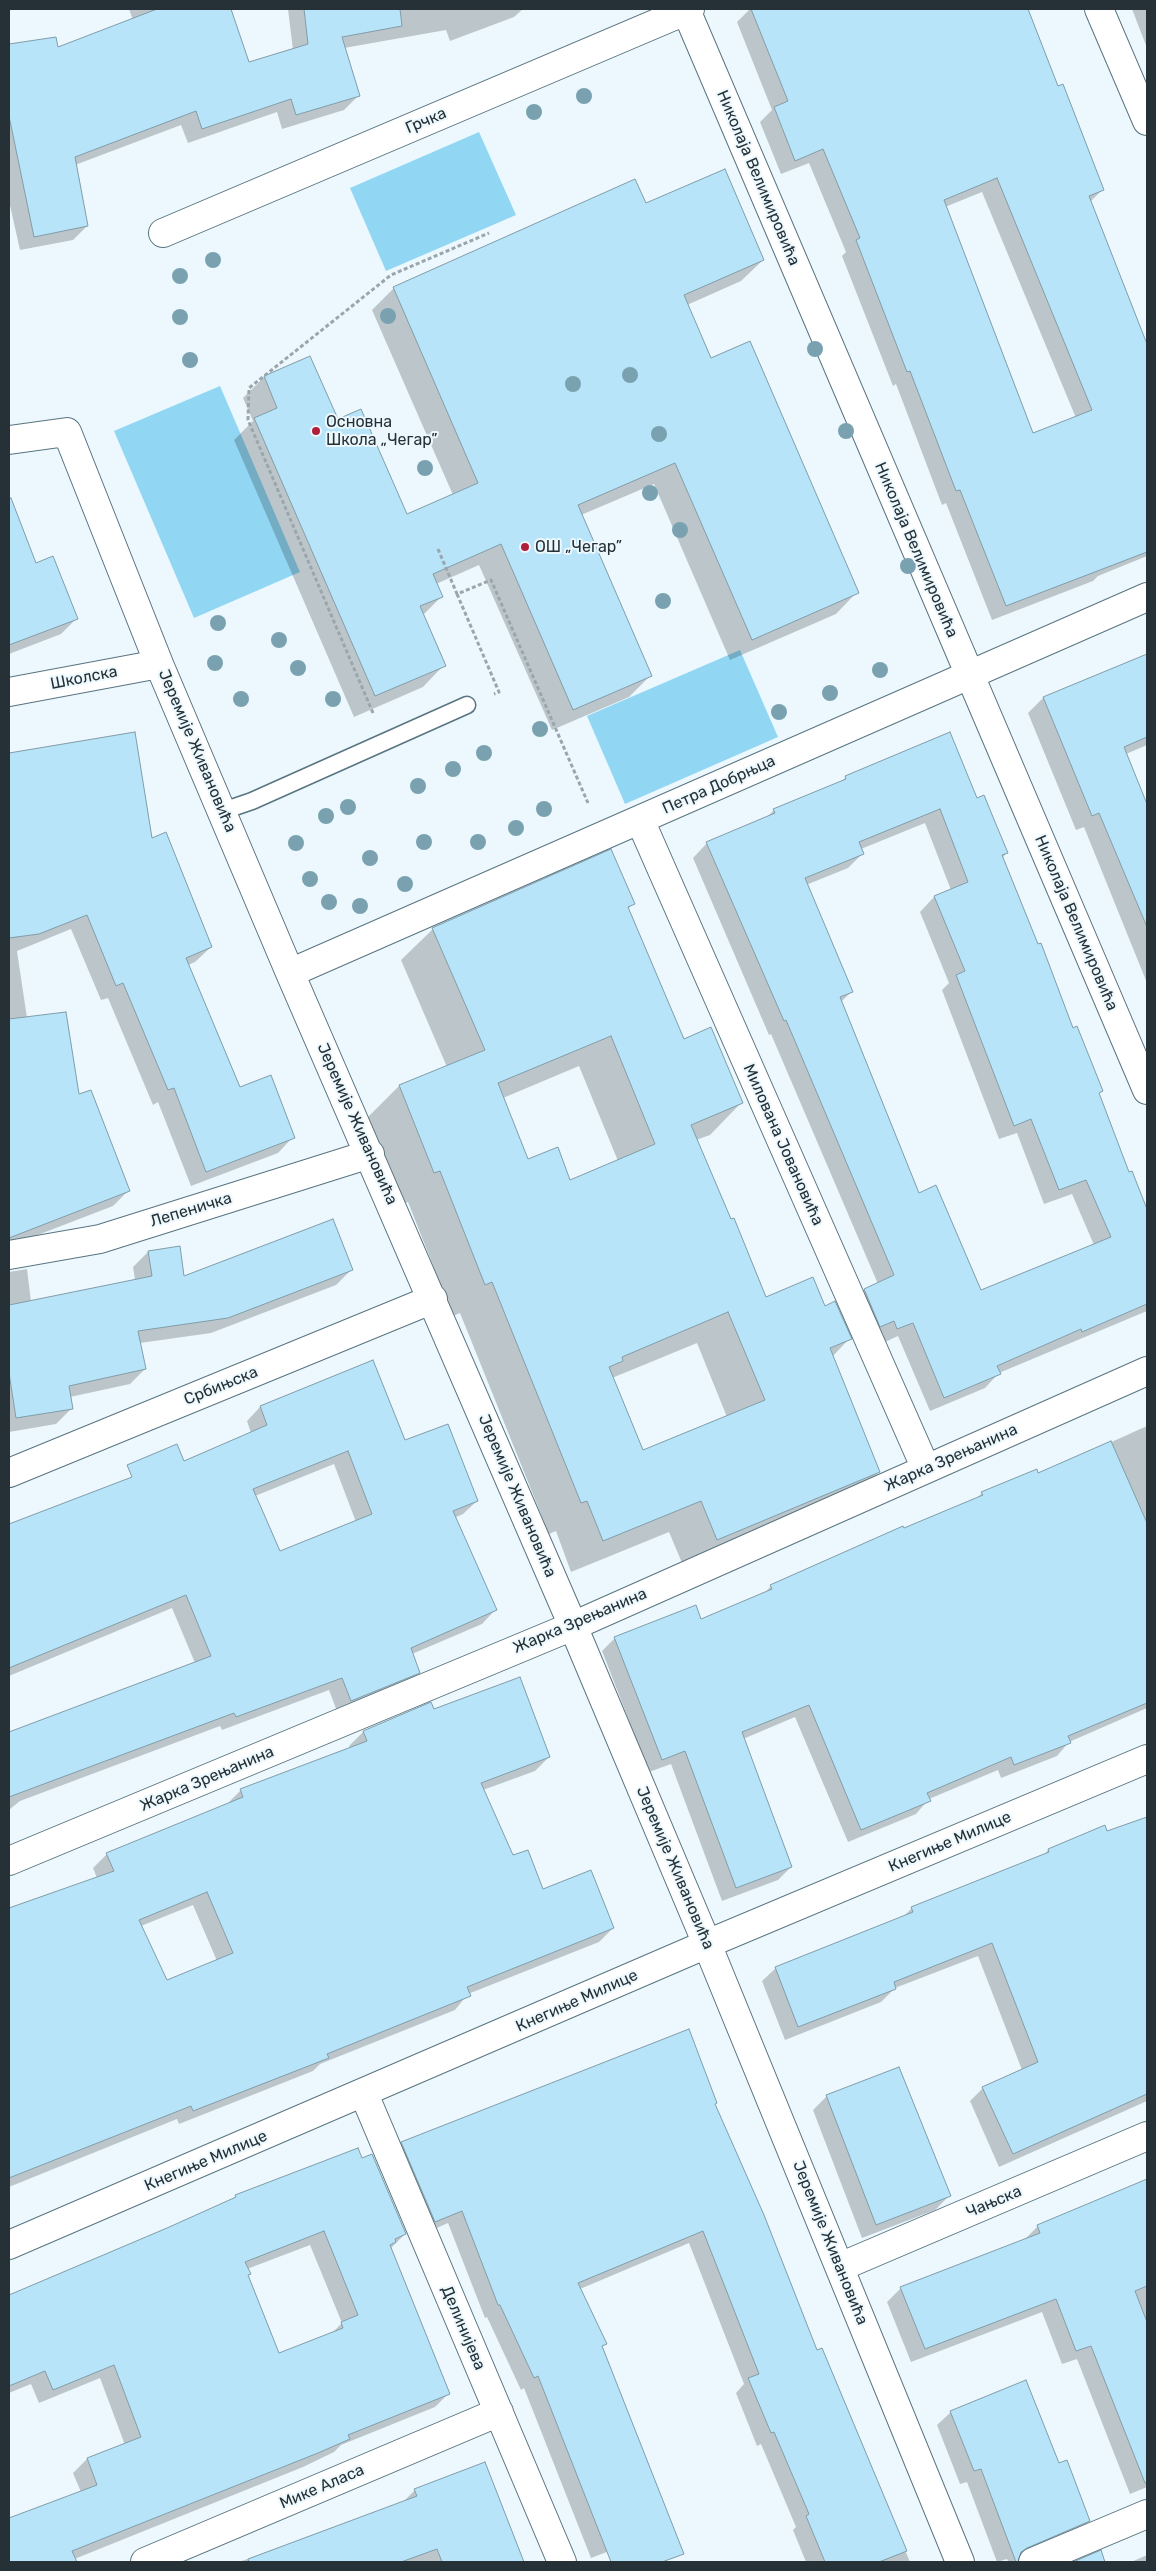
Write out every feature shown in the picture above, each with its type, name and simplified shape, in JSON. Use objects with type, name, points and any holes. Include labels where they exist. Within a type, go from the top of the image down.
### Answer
[{"type":"street","points":[[1099,9],[1147,121]]},
{"type":"street","name":"Грчка","points":[[162,233],[688,10]]},
{"type":"street","name":"Николаја Велимировића","points":[[688,10],[1147,1090]]},
{"type":"street","name":"Јеремије Живановића","points":[[9,440],[67,432],[160,664],[290,973],[573,1626],[707,1944],[960,2562]]},
{"type":"street","name":"Петра Добрњца","points":[[290,973],[969,673],[1147,597]]},
{"type":"street","name":"Школска","points":[[9,692],[160,664]]},
{"type":"street","name":"Милована Јовановића","points":[[640,820],[926,1470]]},
{"type":"street","name":"Лепеничка","points":[[9,1255],[100,1239],[370,1154]]},
{"type":"street","name":"Србињска","points":[[9,1473],[432,1299]]},
{"type":"street","name":"Жарка Зрењанина","points":[[9,1861],[573,1626],[1147,1371]]},
{"type":"street","name":"Кнегиње Милице","points":[[9,2246],[707,1944],[1147,1759]]},
{"type":"street","name":"Делинијева","points":[[364,2094],[562,2562]]},
{"type":"street","name":"Чањска","points":[[840,2267],[1147,2136]]},
{"type":"street","name":"Мике Аласа","points":[[144,2562],[499,2412]]},
{"type":"street","points":[[1033,2562],[1147,2514]]},
{"type":"lane","points":[[223,811],[252,801],[468,705]]},
{"type":"path","points":[[385,741],[248,420],[249,388],[391,275],[489,233]]},
{"type":"path","points":[[438,549],[499,692],[468,705]]},
{"type":"path","points":[[457,594],[491,580],[602,836]]},
{"type":"shaded area","points":[[479,132],[516,215],[386,271],[350,188]]},
{"type":"shaded area","points":[[220,386],[300,572],[194,618],[114,431]]},
{"type":"shaded area","points":[[740,650],[778,737],[625,804],[587,716]]},
{"type":"building","points":[[157,9],[231,9],[249,62],[308,44],[304,9],[400,9],[402,26],[342,37],[360,96],[296,115],[291,99],[202,129],[196,111],[75,157],[88,226],[34,237],[9,116],[9,44],[56,37],[58,47]]},
{"type":"building","points":[[751,9],[1028,9],[1058,86],[1063,84],[1104,190],[1089,196],[1147,344],[1147,552],[1006,606],[960,490],[956,491],[910,371],[907,372],[856,240],[860,238],[823,149],[795,161],[774,107],[788,101]],"holes":[[[997,178],[1092,410],[1033,433],[944,200]]]},
{"type":"building","name":"Основна Школа „Чегар”","points":[[725,169],[764,260],[684,295],[711,358],[750,341],[859,593],[752,640],[675,463],[578,505],[652,676],[573,710],[501,544],[433,574],[443,597],[420,606],[446,666],[375,696],[254,418],[277,408],[264,376],[310,356],[338,419],[361,409],[407,514],[478,483],[393,287],[635,179],[646,203]]},
{"type":"building","points":[[11,498],[36,563],[53,556],[78,619],[9,645],[9,499]]},
{"type":"building","points":[[1147,654],[1147,737],[1124,747],[1147,804],[1147,927],[1099,813],[1092,816],[1043,697]]},
{"type":"building","points":[[135,732],[152,838],[166,832],[212,947],[186,958],[240,1087],[271,1075],[295,1138],[206,1172],[174,1088],[168,1090],[123,983],[116,986],[87,915],[39,934],[9,938],[9,753]]},
{"type":"building","points":[[950,732],[977,798],[984,795],[1008,853],[1002,855],[1038,944],[1041,943],[1073,1028],[1077,1026],[1103,1091],[1099,1093],[1129,1172],[1132,1171],[1147,1209],[1147,1304],[1082,1332],[1081,1329],[997,1366],[1001,1374],[944,1398],[913,1323],[897,1329],[894,1321],[880,1327],[864,1289],[894,1275],[786,1020],[784,1021],[706,842],[775,813],[773,809],[846,779],[845,776]],"holes":[[[940,809],[968,882],[934,896],[965,971],[956,975],[1014,1126],[1031,1119],[1059,1190],[1086,1180],[1111,1237],[981,1290],[936,1185],[919,1193],[840,997],[853,992],[805,878],[864,854],[859,842]]]},
{"type":"building","points":[[611,849],[635,904],[628,907],[684,1039],[711,1027],[743,1103],[691,1125],[731,1219],[734,1218],[766,1297],[813,1277],[825,1306],[835,1301],[852,1339],[830,1348],[880,1472],[717,1540],[701,1501],[603,1541],[587,1501],[581,1503],[492,1282],[485,1285],[440,1171],[434,1173],[399,1085],[485,1050],[432,928]],"holes":[[[611,1036],[655,1144],[570,1180],[558,1147],[528,1159],[498,1083]],[[728,1312],[765,1400],[643,1450],[609,1367],[623,1361],[622,1357]]]},
{"type":"building","points":[[66,1012],[79,1094],[91,1090],[130,1191],[9,1238],[9,1019]]},
{"type":"building","points":[[333,1219],[353,1270],[228,1318],[138,1331],[146,1369],[69,1386],[73,1409],[16,1418],[9,1373],[9,1305],[152,1276],[148,1251],[180,1246],[184,1276]]},
{"type":"building","points":[[373,1360],[405,1440],[448,1424],[478,1501],[453,1511],[497,1610],[411,1648],[420,1673],[351,1701],[342,1678],[236,1717],[234,1713],[9,1797],[9,1732],[211,1656],[186,1595],[9,1668],[9,1524],[132,1477],[127,1465],[177,1444],[184,1461],[267,1425],[260,1406]],"holes":[[[348,1451],[372,1514],[280,1551],[253,1489]]]},
{"type":"building","points":[[1111,1441],[1147,1523],[1147,1703],[1068,1736],[1071,1743],[1014,1765],[1011,1757],[927,1793],[931,1801],[861,1830],[809,1705],[742,1732],[792,1867],[736,1888],[685,1751],[662,1760],[614,1637],[696,1605],[701,1619],[772,1589],[770,1585],[903,1526],[904,1528],[983,1495],[981,1492],[1037,1469],[1038,1473]]},
{"type":"building","points":[[520,1677],[550,1757],[481,1783],[513,1855],[528,1850],[543,1889],[591,1870],[614,1928],[467,1987],[471,1996],[327,2054],[329,2058],[193,2111],[191,2106],[9,2178],[9,1908],[114,1871],[106,1853],[243,1797],[240,1789],[367,1741],[363,1731],[431,1702],[434,1709]],"holes":[[[207,1892],[233,1953],[167,1980],[139,1920]]]},
{"type":"building","points":[[1147,1817],[1147,2094],[1013,2154],[982,2087],[1038,2062],[992,1943],[894,1982],[896,1989],[798,2027],[775,1967],[913,1912],[911,1907],[1049,1852],[1048,1849],[1105,1825],[1107,1831]]},
{"type":"building","points":[[689,2029],[717,2103],[715,2104],[764,2215],[817,2350],[822,2348],[907,2551],[879,2562],[825,2562],[806,2516],[809,2514],[774,2432],[771,2433],[748,2378],[759,2374],[703,2231],[578,2283],[607,2344],[602,2346],[684,2554],[662,2562],[611,2562],[538,2376],[534,2378],[500,2305],[498,2305],[462,2211],[435,2222],[401,2142]]},
{"type":"building","points":[[899,2067],[951,2196],[876,2225],[826,2095]]},
{"type":"building","points":[[358,2148],[362,2158],[372,2154],[406,2234],[395,2239],[396,2242],[390,2245],[450,2394],[348,2435],[350,2439],[318,2453],[72,2551],[77,2562],[9,2562],[9,2518],[97,2485],[87,2458],[141,2437],[114,2365],[53,2390],[45,2371],[9,2386],[9,2295],[167,2228],[236,2197],[235,2195]],"holes":[[[324,2231],[358,2315],[341,2322],[343,2328],[279,2353],[248,2275],[251,2274],[245,2262]]]},
{"type":"building","points":[[1147,2179],[1147,2286],[1135,2291],[1147,2322],[1147,2483],[1145,2483],[1091,2346],[1076,2351],[1056,2299],[925,2349],[900,2287],[1040,2233],[1037,2225]]},
{"type":"building","points":[[1026,2380],[1059,2463],[1067,2460],[1090,2521],[1027,2548],[1021,2552],[1018,2562],[1016,2562],[981,2469],[974,2471],[950,2411]]},
{"type":"building","points":[[485,2462],[524,2562],[442,2562],[437,2549],[401,2562],[249,2562],[248,2559],[417,2496],[414,2489]]},
{"type":"building","points":[[1101,2550],[1105,2562],[1073,2562]]},
{"type":"place","name":"Основна Школа „Чегар”","points":[[316,431]]},
{"type":"place","name":"ОШ „Чегар”","points":[[525,547]]}]
